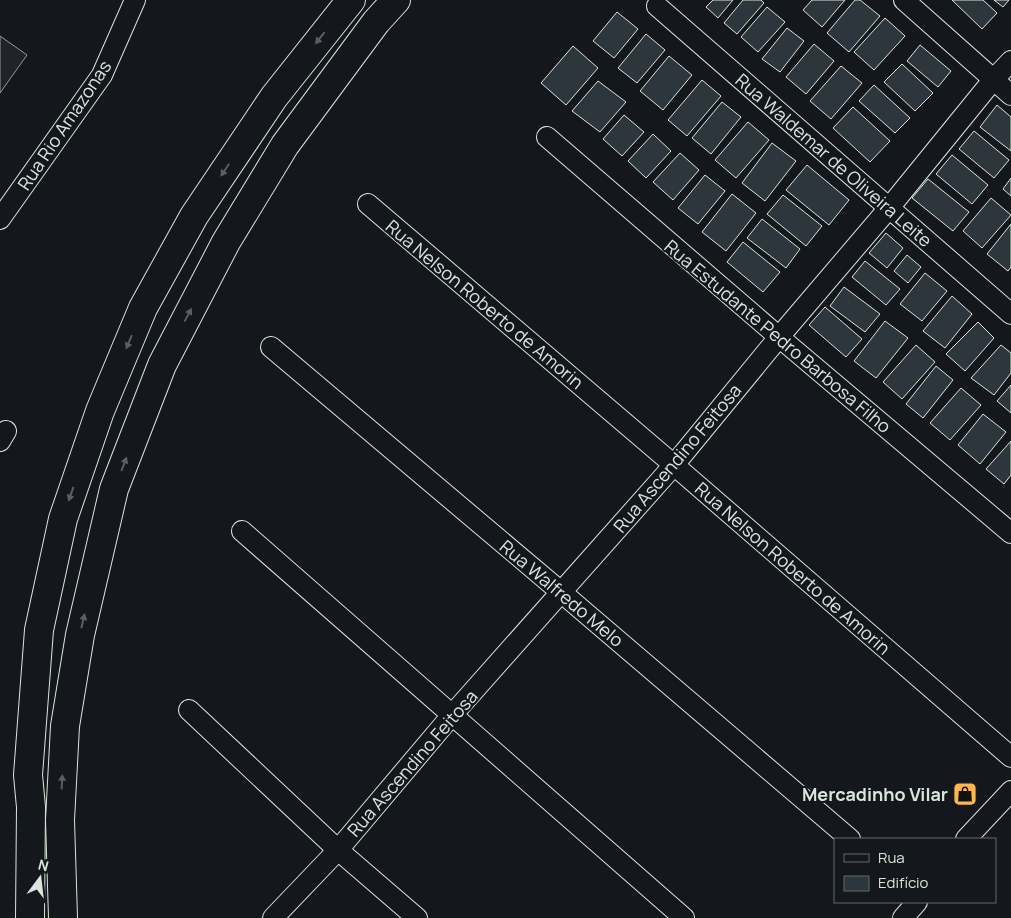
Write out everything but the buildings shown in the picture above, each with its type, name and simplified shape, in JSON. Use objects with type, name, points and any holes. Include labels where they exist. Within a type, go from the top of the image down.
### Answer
[{"type":"highway","points":[[10,918],[15,897],[21,816],[28,775],[39,630],[63,519],[100,411],[143,308],[194,216],[274,97],[351,0]]},
{"type":"highway","points":[[63,918],[60,820],[65,726],[80,635],[114,489],[162,365],[226,242],[285,145],[376,22],[396,0]]},
{"type":"highway","points":[[28,775],[31,807],[30,918]]},
{"type":"highway","points":[[60,820],[79,918]]},
{"type":"street","name":"Rua Rio Amazonas","points":[[0,219],[102,75],[135,0]]},
{"type":"street","points":[[904,0],[1011,95]]},
{"type":"street","name":"Rua Waldemar de Oliveira Leite","points":[[658,6],[1011,314]]},
{"type":"street","name":"Rua Ascendino Feitosa","points":[[273,918],[338,850],[452,715],[674,465],[779,337],[889,208],[993,80],[1011,61]]},
{"type":"street","name":"Rua Estudante Pedro Barbosa Filho","points":[[547,137],[779,337],[1011,533]]},
{"type":"street","name":"Rua Nelson Roberto de Amorin","points":[[368,204],[674,465],[1011,757]]},
{"type":"street","name":"Rua Walfredo Melo","points":[[271,348],[849,838]]},
{"type":"street","points":[[242,530],[684,918]]},
{"type":"street","points":[[189,710],[338,850],[416,918]]},
{"type":"street","points":[[967,838],[1011,791]]},
{"type":"street","points":[[904,918],[916,903]]},
{"type":"shaded area","points":[[0,36],[27,55],[0,93]]},
{"type":"place","name":"Mercadinho Vilar","points":[[965,794]]}]
